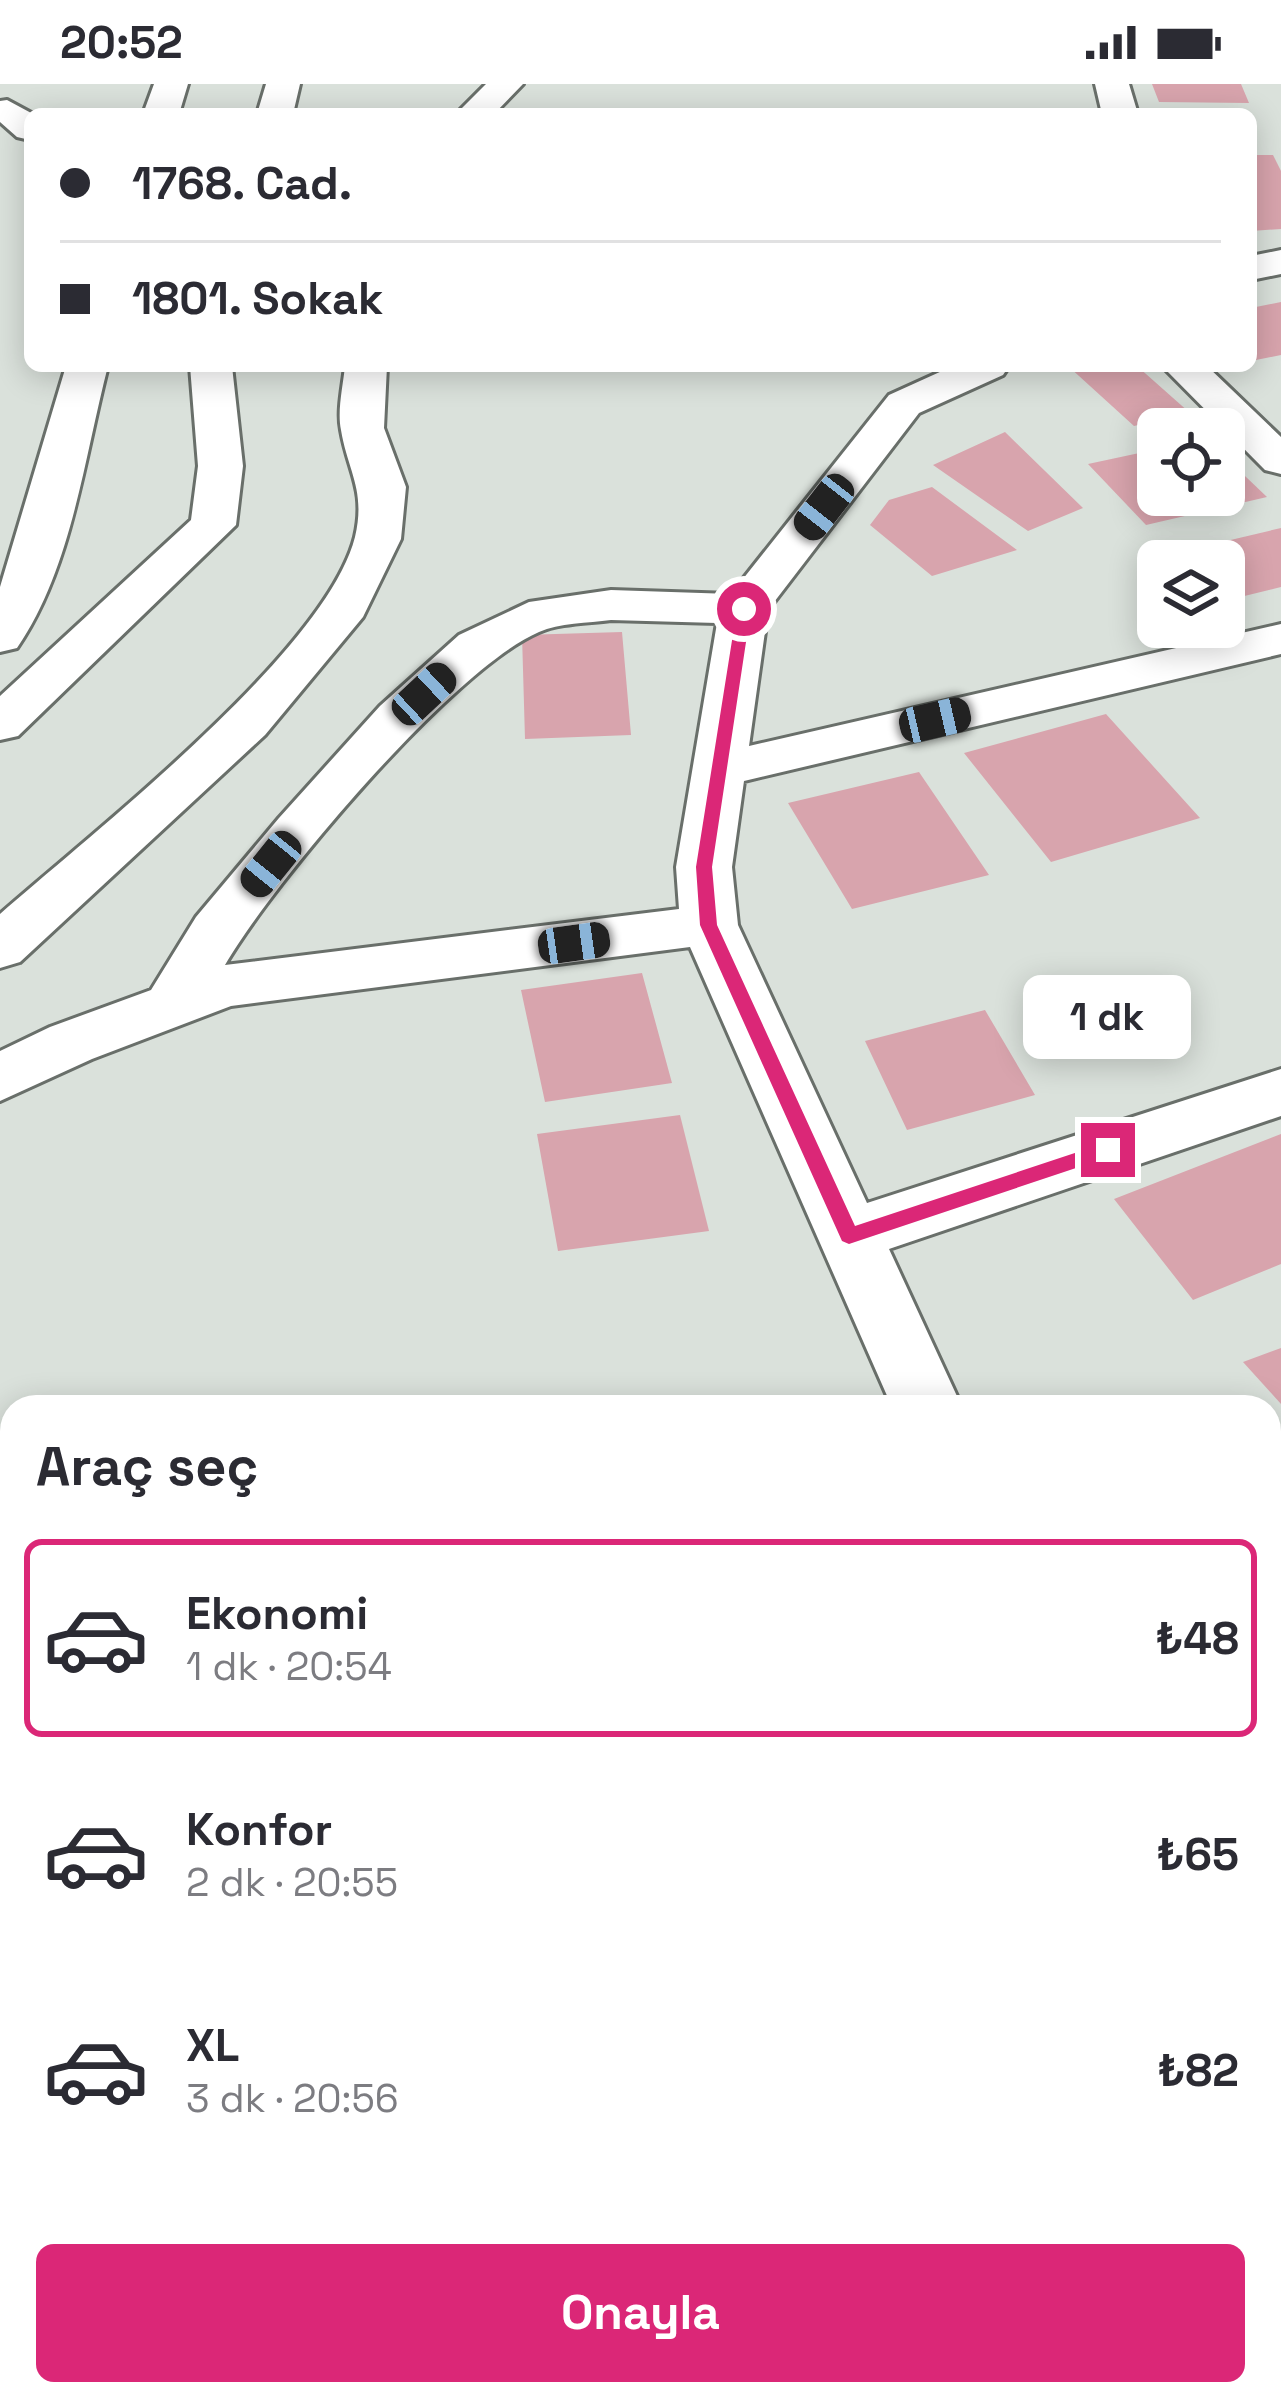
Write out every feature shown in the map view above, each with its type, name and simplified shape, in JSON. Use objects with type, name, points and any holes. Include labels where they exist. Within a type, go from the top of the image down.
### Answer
[{"type":"street","points":[[480,108],[506,84]]},
{"type":"street","points":[[0,637],[32,570],[86,372]]},
{"type":"street","points":[[0,724],[213,525],[221,502],[222,472],[212,372]]},
{"type":"street","points":[[0,947],[247,723],[340,616],[378,539],[383,487],[362,428],[366,372]]},
{"type":"street","points":[[922,1395],[709,925],[704,867],[744,609],[904,404],[975,372]]},
{"type":"street","points":[[1189,372],[1281,461]]},
{"type":"street","points":[[172,1006],[216,931],[298,831],[398,718],[477,646],[530,616],[590,608],[744,609]]},
{"type":"street","points":[[719,770],[1281,639]]},
{"type":"street","points":[[0,1078],[71,1043],[224,986],[709,925]]},
{"type":"street","points":[[849,1236],[1281,1092]]},
{"type":"building","points":[[1152,84],[1241,84],[1249,103],[1159,102]]},
{"type":"building","points":[[1257,155],[1273,155],[1281,171],[1281,229],[1257,231]]},
{"type":"building","points":[[1281,302],[1281,355],[1257,360],[1257,307]]},
{"type":"building","points":[[1075,372],[1144,372],[1184,408],[1137,408],[1137,425]]},
{"type":"building","points":[[1005,432],[1083,508],[1028,531],[933,465]]},
{"type":"building","points":[[1137,454],[1137,516],[1088,464]]},
{"type":"building","points":[[1245,476],[1267,497],[1245,502]]},
{"type":"building","points":[[932,487],[1017,550],[932,576],[870,525],[889,500]]},
{"type":"building","points":[[1137,516],[1185,516],[1146,525]]},
{"type":"building","points":[[1281,528],[1281,587],[1245,596],[1245,540],[1230,540]]},
{"type":"building","points":[[622,632],[631,735],[525,739],[522,635]]},
{"type":"building","points":[[1106,714],[1200,818],[1051,862],[964,753]]},
{"type":"building","points":[[919,772],[989,875],[852,909],[788,803]]},
{"type":"building","points":[[642,973],[672,1083],[545,1102],[521,990]]},
{"type":"building","points":[[985,1010],[1035,1095],[907,1130],[865,1041]]},
{"type":"building","points":[[680,1115],[709,1231],[558,1251],[537,1134]]},
{"type":"building","points":[[1281,1134],[1281,1264],[1193,1300],[1114,1199]]},
{"type":"building","points":[[1281,1348],[1281,1395],[1273,1395],[1243,1362]]},
{"type":"route","points":[[744,609],[704,867],[709,925],[849,1236],[1108,1150]]}]
